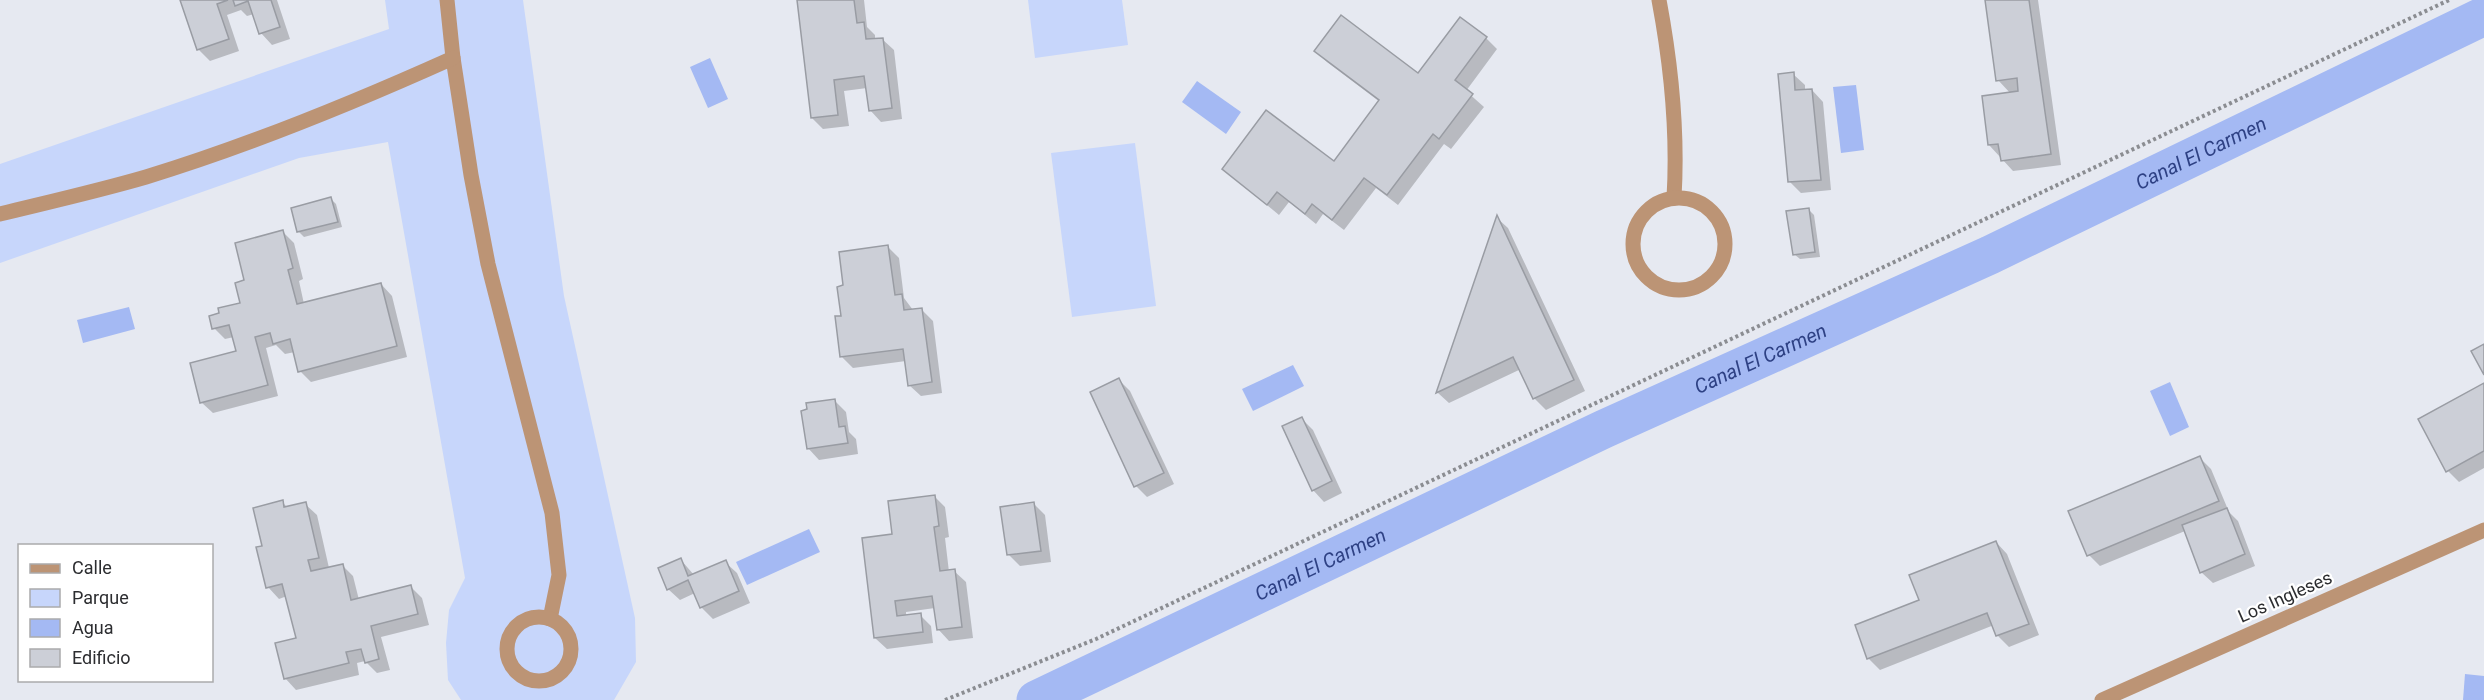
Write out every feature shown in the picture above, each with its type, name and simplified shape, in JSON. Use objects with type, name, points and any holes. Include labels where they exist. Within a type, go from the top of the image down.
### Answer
[{"type":"street","points":[[447,0],[453,58],[471,175],[488,264],[552,513],[559,575],[550,619]]},
{"type":"street","points":[[1659,0],[1670,80],[1675,140],[1674,198]]},
{"type":"street","points":[[0,214],[91,193],[213,155],[383,89],[453,58]]},
{"type":"street","points":[[1674,198],[1689,199],[1704,205],[1723,229],[1725,244],[1722,260],[1714,274],[1703,284],[1688,290],[1665,288],[1645,276],[1636,263],[1633,249],[1633,234],[1639,221],[1648,210],[1660,202],[1674,198]]},
{"type":"street","name":"Los Ingleses","points":[[2102,700],[2484,530]]},
{"type":"street","points":[[530,618],[550,619],[560,624],[567,632],[571,642],[568,663],[562,672],[543,681],[523,677],[509,661],[508,640],[520,623],[530,618]]},
{"type":"path","points":[[945,700],[1096,639],[2449,0]]},
{"type":"green space","points":[[385,0],[523,0],[564,296],[635,618],[636,662],[614,700],[461,700],[448,680],[446,643],[449,610],[465,578],[388,142],[299,158],[0,263],[0,164],[389,29]]},
{"type":"green space","points":[[1028,0],[1122,0],[1128,45],[1035,58]]},
{"type":"green space","points":[[1135,143],[1156,306],[1072,317],[1051,153]]},
{"type":"water","points":[[710,58],[728,99],[708,108],[690,67]]},
{"type":"water","points":[[1197,81],[1241,112],[1226,134],[1182,102]]},
{"type":"water","points":[[1856,85],[1864,150],[1841,153],[1833,87]]},
{"type":"water","points":[[129,307],[135,329],[83,343],[77,320]]},
{"type":"water","points":[[1293,365],[1304,386],[1253,411],[1242,389]]},
{"type":"water","points":[[2170,382],[2189,427],[2170,436],[2150,391]]},
{"type":"water","points":[[809,529],[820,552],[747,585],[736,562]]},
{"type":"water","points":[[2465,674],[2484,676],[2484,700],[2463,700]]},
{"type":"building","points":[[180,0],[228,0],[217,4],[229,39],[197,50]]},
{"type":"building","points":[[233,0],[271,0],[280,27],[259,34],[248,1],[235,6]]},
{"type":"building","points":[[797,0],[854,0],[857,23],[864,22],[866,39],[883,38],[892,108],[869,111],[864,76],[834,80],[838,115],[811,118]]},
{"type":"building","points":[[1985,0],[2029,0],[2051,154],[2001,161],[1998,144],[1988,145],[1982,96],[2018,91],[2017,78],[1996,81]]},
{"type":"building","points":[[1341,15],[1418,73],[1460,17],[1487,37],[1455,80],[1473,94],[1439,139],[1433,134],[1387,195],[1364,178],[1332,220],[1312,204],[1305,214],[1277,192],[1267,205],[1222,169],[1266,110],[1334,161],[1379,100],[1314,51]]},
{"type":"building","points":[[1794,72],[1795,90],[1812,89],[1821,180],[1788,182],[1778,74]]},
{"type":"building","points":[[331,197],[338,222],[297,232],[291,208]]},
{"type":"building","points":[[1809,208],[1815,252],[1793,255],[1786,211]]},
{"type":"building","points":[[1497,215],[1574,380],[1533,399],[1513,357],[1436,393]]},
{"type":"building","points":[[283,230],[293,268],[288,270],[297,304],[381,283],[397,346],[298,372],[290,339],[273,344],[270,333],[255,337],[268,385],[200,403],[190,363],[236,351],[229,325],[212,329],[209,316],[219,313],[218,308],[240,303],[235,283],[244,280],[235,243]]},
{"type":"building","points":[[888,245],[895,295],[902,294],[904,310],[922,308],[932,382],[908,386],[903,349],[840,357],[835,316],[841,316],[837,287],[843,285],[839,252]]},
{"type":"building","points":[[2484,344],[2484,375],[2471,351]]},
{"type":"building","points":[[1119,378],[1164,473],[1134,487],[1090,392]]},
{"type":"building","points":[[2484,383],[2484,451],[2446,472],[2418,419]]},
{"type":"building","points":[[835,399],[839,427],[845,426],[848,443],[807,449],[801,411],[807,409],[806,403]]},
{"type":"building","points":[[1302,417],[1332,481],[1312,491],[1282,426]]},
{"type":"building","points":[[2200,456],[2219,501],[2087,556],[2068,511]]},
{"type":"building","points":[[935,495],[939,526],[934,527],[940,571],[955,569],[962,627],[937,630],[932,596],[895,601],[897,616],[921,613],[923,632],[874,638],[862,538],[892,534],[888,501]]},
{"type":"building","points":[[283,500],[284,507],[306,502],[319,558],[308,560],[311,571],[343,564],[351,600],[411,585],[418,614],[371,626],[379,659],[365,663],[361,649],[346,652],[349,663],[284,679],[275,643],[296,638],[282,584],[266,588],[256,547],[262,546],[253,508]]},
{"type":"building","points":[[1034,502],[1041,551],[1007,555],[1000,507]]},
{"type":"building","points":[[2227,508],[2245,554],[2200,573],[2182,525]]},
{"type":"building","points":[[1996,541],[2029,624],[1996,636],[1987,613],[1867,659],[1855,625],[1919,600],[1909,575]]},
{"type":"building","points":[[681,558],[688,576],[726,560],[739,591],[700,608],[688,580],[667,590],[658,568]]},
{"type":"waterway","name":"Canal El Carmen","points":[[1036,700],[1604,429],[1990,255],[2484,16]]}]
